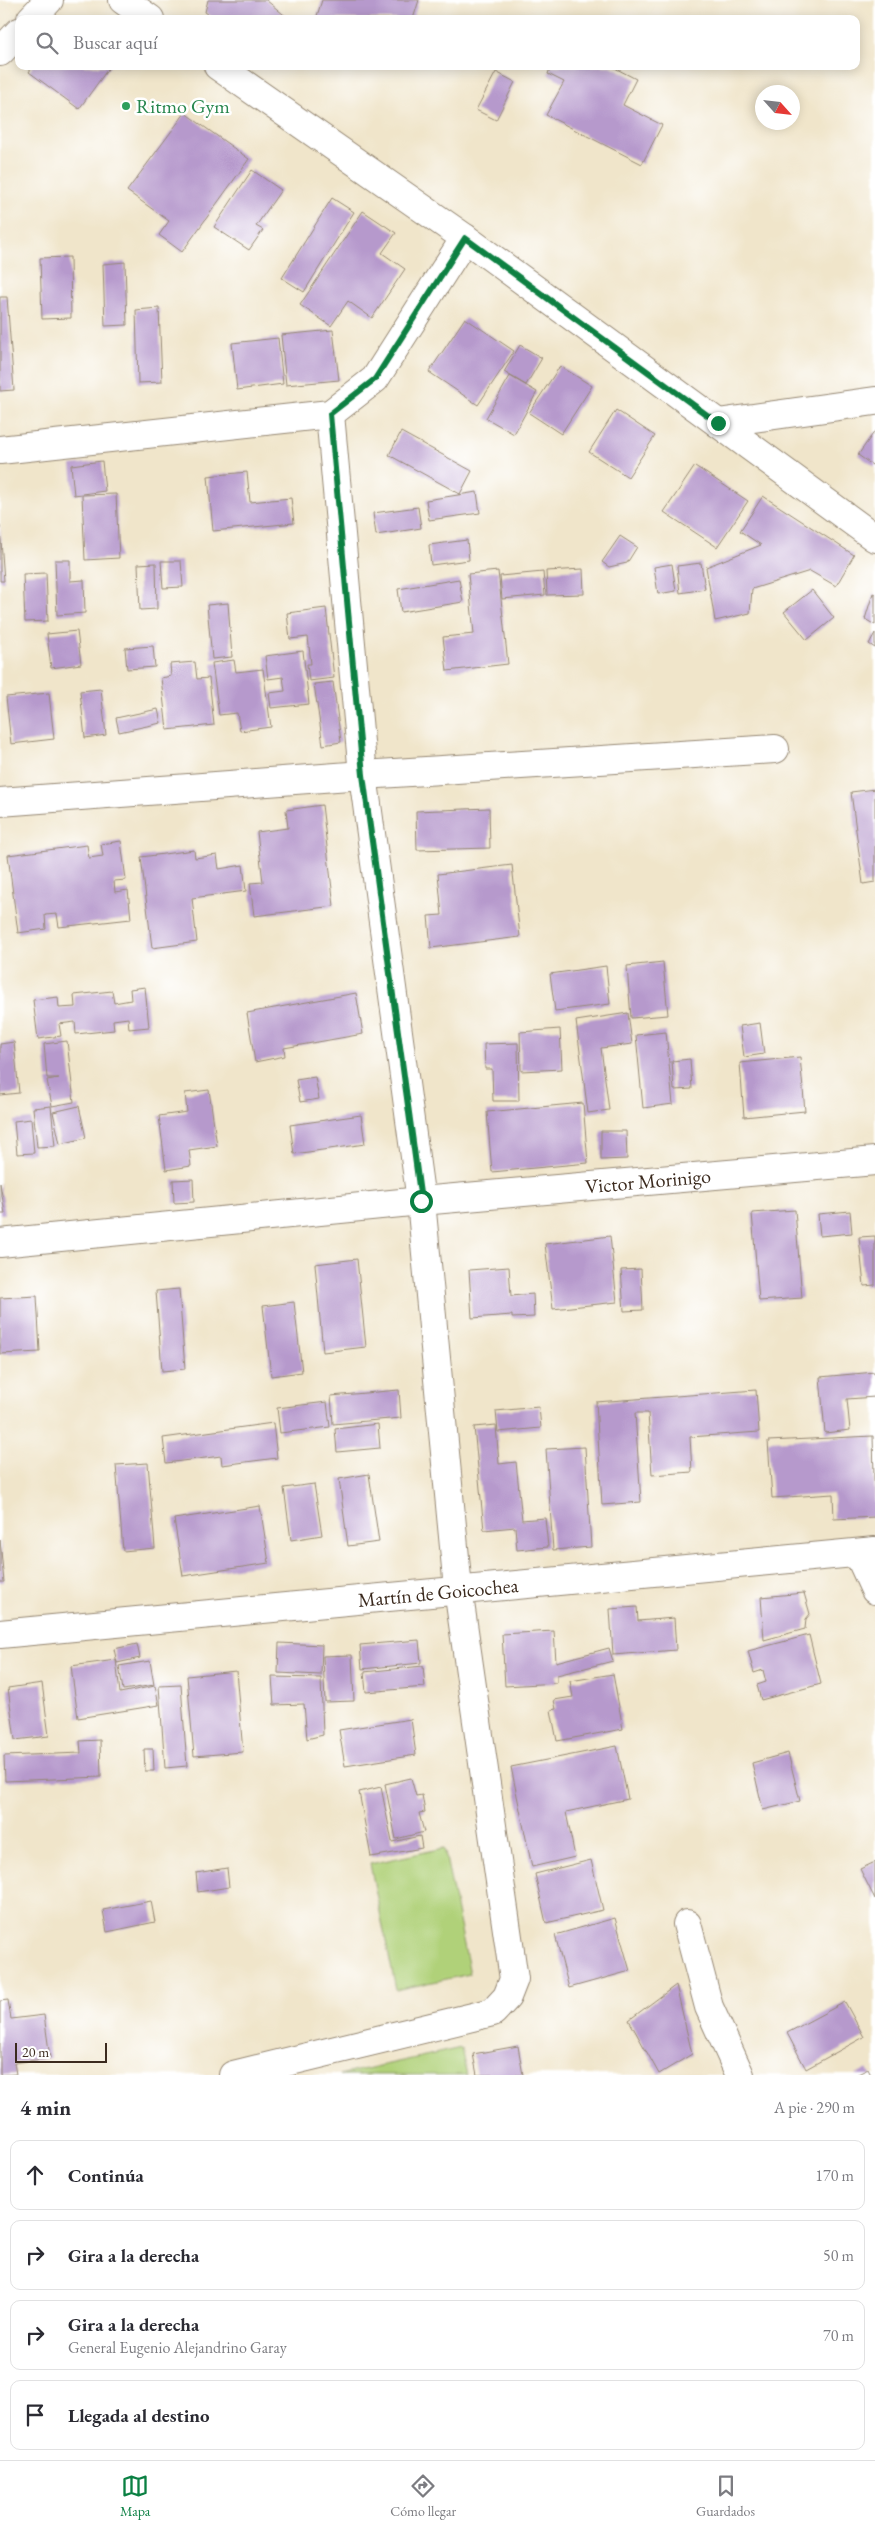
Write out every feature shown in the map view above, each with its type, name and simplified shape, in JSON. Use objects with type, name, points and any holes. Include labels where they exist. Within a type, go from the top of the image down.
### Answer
[{"type":"street","points":[[35,15],[49,0]]},
{"type":"street","points":[[124,0],[145,15]]},
{"type":"street","points":[[0,52],[15,36]]},
{"type":"street","points":[[224,70],[465,238],[875,538]]},
{"type":"street","points":[[0,450],[330,414],[375,379],[465,238]]},
{"type":"street","points":[[718,423],[875,401]]},
{"type":"street","points":[[233,2075],[493,2012],[507,1997],[514,1978],[458,1589],[421,1201],[363,775],[330,414]]},
{"type":"street","points":[[0,802],[363,775],[775,749]]},
{"type":"street","name":"Victor Morinigo","points":[[0,1243],[421,1201],[875,1161]]},
{"type":"street","points":[[867,1552],[875,1590]]},
{"type":"street","name":"Martín de Goicochea","points":[[0,1634],[458,1589],[867,1552]]},
{"type":"street","points":[[687,1924],[709,2007],[740,2075]]},
{"type":"green space","points":[[444,1848],[470,1974],[396,1990],[370,1864]]},
{"type":"green space","points":[[461,2048],[467,2075],[339,2075]]},
{"type":"building","points":[[208,0],[266,0],[284,15],[209,15],[205,12]]},
{"type":"building","points":[[322,0],[419,0],[414,15],[317,15]]},
{"type":"building","points":[[30,70],[107,70],[79,109],[29,72]]},
{"type":"building","points":[[550,70],[619,70],[636,79],[623,105],[662,125],[642,164],[546,115],[564,82],[548,74]]},
{"type":"building","points":[[496,72],[515,82],[496,120],[476,110]]},
{"type":"building","points":[[185,113],[249,159],[182,252],[159,235],[169,221],[127,191]]},
{"type":"building","points":[[252,170],[281,190],[256,226],[263,230],[249,250],[214,227]]},
{"type":"building","points":[[332,198],[354,212],[304,292],[282,278]]},
{"type":"building","points":[[363,211],[396,233],[382,253],[405,269],[372,318],[348,301],[331,326],[300,305]]},
{"type":"building","points":[[70,257],[71,318],[42,319],[40,258]]},
{"type":"building","points":[[125,262],[127,325],[105,326],[103,264]]},
{"type":"building","points":[[0,297],[7,297],[14,390],[0,391]]},
{"type":"building","points":[[159,308],[162,382],[138,383],[136,310]]},
{"type":"building","points":[[465,318],[514,351],[478,405],[429,372]]},
{"type":"building","points":[[333,330],[339,380],[286,385],[281,335]]},
{"type":"building","points":[[278,338],[283,384],[237,390],[232,343]]},
{"type":"building","points":[[520,345],[542,358],[526,385],[504,372]]},
{"type":"building","points":[[560,366],[592,386],[561,434],[529,413]]},
{"type":"building","points":[[510,376],[537,392],[514,434],[486,418]]},
{"type":"building","points":[[616,410],[655,436],[628,477],[589,452]]},
{"type":"building","points":[[875,431],[875,467],[858,455]]},
{"type":"building","points":[[401,432],[472,471],[460,494],[389,455]]},
{"type":"building","points":[[102,461],[105,491],[74,495],[71,465]]},
{"type":"building","points":[[695,466],[748,501],[717,547],[664,512]]},
{"type":"building","points":[[247,472],[250,502],[291,498],[294,523],[213,531],[208,476]]},
{"type":"building","points":[[477,492],[480,513],[429,520],[426,500]]},
{"type":"building","points":[[116,494],[119,558],[85,560],[82,495]]},
{"type":"building","points":[[763,496],[854,555],[836,586],[810,571],[752,589],[750,613],[715,621],[706,567],[761,545],[740,531]]},
{"type":"building","points":[[418,507],[421,528],[376,535],[373,513]]},
{"type":"building","points":[[0,526],[4,581],[0,581]]},
{"type":"building","points":[[620,536],[637,547],[627,563],[609,567],[602,562]]},
{"type":"building","points":[[467,540],[469,560],[431,565],[429,545]]},
{"type":"building","points":[[55,560],[70,560],[70,581],[84,580],[85,613],[57,615]]},
{"type":"building","points":[[161,561],[181,561],[183,587],[163,588]]},
{"type":"building","points":[[156,563],[157,609],[140,610],[138,564]]},
{"type":"building","points":[[701,563],[705,589],[680,593],[677,566]]},
{"type":"building","points":[[672,564],[676,591],[658,594],[654,567]]},
{"type":"building","points":[[583,569],[584,594],[547,595],[546,571]]},
{"type":"building","points":[[498,571],[508,664],[447,671],[443,637],[474,634],[468,574]]},
{"type":"building","points":[[543,572],[545,595],[502,599],[500,576]]},
{"type":"building","points":[[46,573],[48,621],[25,622],[23,574]]},
{"type":"building","points":[[459,579],[463,602],[401,612],[398,589]]},
{"type":"building","points":[[812,590],[834,618],[807,640],[784,612]]},
{"type":"building","points":[[873,593],[875,594],[875,625],[865,619]]},
{"type":"building","points":[[228,603],[232,657],[212,659],[207,605]]},
{"type":"building","points":[[326,608],[334,678],[309,681],[307,664],[311,664],[308,637],[290,639],[287,613]]},
{"type":"building","points":[[77,631],[81,664],[51,668],[47,634]]},
{"type":"building","points":[[875,633],[875,648],[869,644]]},
{"type":"building","points":[[153,646],[155,667],[127,669],[125,648]]},
{"type":"building","points":[[303,651],[309,704],[271,708],[269,693],[285,691],[283,677],[268,679],[265,656]]},
{"type":"building","points":[[234,660],[236,672],[263,669],[271,727],[240,731],[237,713],[219,715],[212,663]]},
{"type":"building","points":[[195,662],[197,679],[209,678],[214,725],[167,730],[161,678],[171,676],[170,664]]},
{"type":"building","points":[[333,682],[341,742],[323,745],[314,684]]},
{"type":"building","points":[[101,689],[106,735],[85,738],[80,691]]},
{"type":"building","points":[[49,693],[54,739],[11,744],[6,697]]},
{"type":"building","points":[[158,709],[161,723],[119,732],[116,718]]},
{"type":"building","points":[[875,789],[875,882],[863,884],[851,792]]},
{"type":"building","points":[[322,805],[334,906],[254,916],[250,883],[263,882],[257,832],[288,828],[286,810]]},
{"type":"building","points":[[489,808],[490,848],[417,850],[416,811]]},
{"type":"building","points":[[121,841],[126,880],[114,881],[115,892],[128,890],[131,919],[59,927],[57,914],[45,915],[46,929],[18,933],[8,855],[87,845],[89,858],[103,856],[101,844]]},
{"type":"building","points":[[194,850],[195,858],[217,855],[219,869],[243,865],[246,891],[192,898],[197,942],[152,948],[141,857]]},
{"type":"building","points":[[512,865],[520,937],[431,948],[428,916],[442,915],[438,874]]},
{"type":"building","points":[[663,962],[668,1015],[631,1018],[627,966]]},
{"type":"building","points":[[606,966],[610,1004],[555,1011],[550,974]]},
{"type":"building","points":[[145,987],[149,1027],[129,1029],[128,1018],[113,1020],[114,1030],[76,1034],[75,1022],[59,1024],[61,1036],[38,1039],[33,1000],[58,997],[59,1008],[75,1007],[74,995],[112,991],[114,1003],[131,1000],[130,989]]},
{"type":"building","points":[[356,993],[363,1034],[284,1048],[285,1056],[255,1062],[247,1013]]},
{"type":"building","points":[[628,1013],[632,1044],[601,1048],[609,1110],[588,1113],[576,1021]]},
{"type":"building","points":[[760,1023],[764,1054],[744,1057],[740,1026]]},
{"type":"building","points":[[560,1029],[562,1069],[521,1071],[520,1032]]},
{"type":"building","points":[[666,1032],[673,1104],[643,1108],[636,1035]]},
{"type":"building","points":[[67,1041],[74,1102],[52,1106],[47,1080],[59,1078],[47,1078],[44,1044]]},
{"type":"building","points":[[14,1042],[19,1093],[0,1095],[0,1044]]},
{"type":"building","points":[[518,1043],[519,1101],[493,1101],[492,1069],[485,1069],[484,1044]]},
{"type":"building","points":[[800,1057],[805,1111],[744,1117],[740,1063]]},
{"type":"building","points":[[690,1059],[692,1089],[674,1090],[672,1061]]},
{"type":"building","points":[[315,1077],[319,1099],[300,1102],[296,1080]]},
{"type":"building","points":[[209,1090],[217,1146],[189,1150],[191,1166],[166,1170],[159,1116],[187,1112],[185,1093]]},
{"type":"building","points":[[583,1103],[588,1163],[492,1172],[487,1112]]},
{"type":"building","points":[[51,1106],[55,1146],[37,1147],[33,1108]]},
{"type":"building","points":[[79,1106],[86,1138],[60,1144],[53,1112]]},
{"type":"building","points":[[361,1115],[365,1144],[294,1154],[290,1125]]},
{"type":"building","points":[[31,1119],[34,1153],[17,1154],[14,1121]]},
{"type":"building","points":[[601,1131],[626,1131],[627,1159],[601,1160]]},
{"type":"building","points":[[193,1179],[194,1202],[174,1203],[173,1180]]},
{"type":"building","points":[[0,1183],[5,1214],[0,1214]]},
{"type":"building","points":[[795,1210],[802,1298],[759,1301],[752,1213]]},
{"type":"building","points":[[850,1211],[852,1233],[820,1236],[818,1214]]},
{"type":"building","points":[[610,1236],[617,1302],[553,1309],[545,1244]]},
{"type":"building","points":[[875,1236],[875,1285],[864,1286],[859,1237]]},
{"type":"building","points":[[357,1259],[366,1347],[323,1352],[315,1264]]},
{"type":"building","points":[[509,1267],[511,1296],[533,1294],[534,1317],[512,1318],[512,1315],[472,1318],[469,1270]]},
{"type":"building","points":[[641,1269],[643,1310],[624,1311],[621,1270]]},
{"type":"building","points":[[179,1289],[185,1369],[162,1371],[156,1291]]},
{"type":"building","points":[[37,1296],[40,1352],[0,1354],[0,1298]]},
{"type":"building","points":[[294,1302],[302,1372],[271,1376],[263,1306]]},
{"type":"building","points":[[875,1372],[875,1397],[847,1399],[850,1430],[825,1433],[820,1377]]},
{"type":"building","points":[[399,1390],[401,1418],[333,1424],[331,1396]]},
{"type":"building","points":[[756,1390],[759,1432],[690,1437],[692,1472],[652,1475],[648,1413],[635,1413],[641,1502],[602,1505],[596,1402]]},
{"type":"building","points":[[327,1402],[330,1427],[280,1433],[277,1408]]},
{"type":"building","points":[[539,1407],[541,1428],[498,1432],[496,1411]]},
{"type":"building","points":[[273,1423],[277,1458],[222,1465],[221,1456],[166,1463],[163,1438]]},
{"type":"building","points":[[378,1424],[380,1448],[337,1452],[335,1429]]},
{"type":"building","points":[[496,1425],[499,1464],[516,1462],[522,1520],[545,1518],[548,1547],[517,1550],[515,1527],[484,1530],[474,1427]]},
{"type":"building","points":[[873,1436],[875,1517],[834,1519],[833,1494],[772,1498],[768,1441]]},
{"type":"building","points":[[585,1447],[591,1547],[553,1550],[546,1449]]},
{"type":"building","points":[[148,1463],[155,1548],[123,1551],[116,1465]]},
{"type":"building","points":[[369,1474],[379,1542],[348,1546],[339,1479]]},
{"type":"building","points":[[314,1484],[322,1535],[291,1540],[284,1488]]},
{"type":"building","points":[[260,1506],[269,1563],[183,1576],[174,1519]]},
{"type":"building","points":[[0,1540],[4,1582],[0,1582]]},
{"type":"building","points":[[804,1593],[810,1614],[806,1619],[805,1629],[764,1640],[761,1597]]},
{"type":"building","points":[[637,1607],[638,1621],[674,1618],[676,1650],[613,1655],[610,1609]]},
{"type":"building","points":[[554,1631],[556,1662],[609,1648],[613,1661],[557,1675],[557,1683],[505,1686],[502,1634]]},
{"type":"building","points":[[809,1635],[821,1684],[761,1700],[757,1685],[766,1682],[763,1670],[754,1673],[748,1651]]},
{"type":"building","points":[[419,1640],[421,1663],[362,1669],[360,1645]]},
{"type":"building","points":[[279,1643],[322,1645],[321,1675],[278,1673]]},
{"type":"building","points":[[137,1644],[140,1658],[117,1663],[114,1649]]},
{"type":"building","points":[[352,1655],[354,1701],[325,1702],[323,1656]]},
{"type":"building","points":[[116,1660],[120,1693],[155,1686],[159,1705],[78,1718],[71,1666]]},
{"type":"building","points":[[150,1661],[154,1685],[123,1690],[119,1666]]},
{"type":"building","points":[[423,1666],[425,1687],[366,1692],[364,1672]]},
{"type":"building","points":[[236,1671],[243,1752],[194,1756],[187,1676]]},
{"type":"building","points":[[613,1674],[623,1729],[557,1741],[551,1710],[556,1709],[554,1700],[573,1697],[570,1681]]},
{"type":"building","points":[[272,1677],[321,1678],[323,1735],[307,1739],[304,1704],[274,1705]]},
{"type":"building","points":[[42,1683],[49,1736],[15,1740],[8,1688]]},
{"type":"building","points":[[181,1685],[187,1766],[165,1768],[159,1686]]},
{"type":"building","points":[[411,1719],[416,1755],[345,1766],[339,1730]]},
{"type":"building","points":[[100,1740],[101,1777],[5,1781],[4,1756],[81,1753],[80,1741]]},
{"type":"building","points":[[617,1746],[628,1799],[566,1812],[575,1857],[532,1867],[511,1767]]},
{"type":"building","points":[[144,1749],[153,1749],[154,1771],[145,1771]]},
{"type":"building","points":[[788,1753],[800,1801],[763,1810],[752,1763]]},
{"type":"building","points":[[411,1778],[416,1796],[422,1795],[425,1812],[419,1813],[424,1832],[396,1839],[385,1784]]},
{"type":"building","points":[[381,1787],[392,1842],[420,1836],[422,1848],[371,1857],[359,1792]]},
{"type":"building","points":[[591,1860],[603,1910],[546,1923],[535,1874]]},
{"type":"building","points":[[875,1862],[875,1899],[860,1869]]},
{"type":"building","points":[[227,1868],[229,1887],[198,1892],[196,1873]]},
{"type":"building","points":[[151,1901],[155,1922],[107,1932],[103,1910]]},
{"type":"building","points":[[615,1918],[630,1971],[569,1988],[555,1935]]},
{"type":"building","points":[[676,1985],[692,2054],[659,2074],[629,2020]]},
{"type":"building","points":[[8,2000],[11,2019],[44,2015],[50,2058],[14,2063],[16,2074],[0,2075],[0,2001]]},
{"type":"building","points":[[845,2002],[864,2037],[806,2069],[787,2033]]},
{"type":"building","points":[[518,2046],[523,2075],[477,2075],[473,2054]]},
{"type":"building","points":[[868,2069],[871,2075],[856,2075]]},
{"type":"place","name":"Ritmo Gym","points":[[126,106]]},
{"type":"route","points":[[421,1201],[363,775],[330,414],[375,379],[465,238],[718,423]]}]
